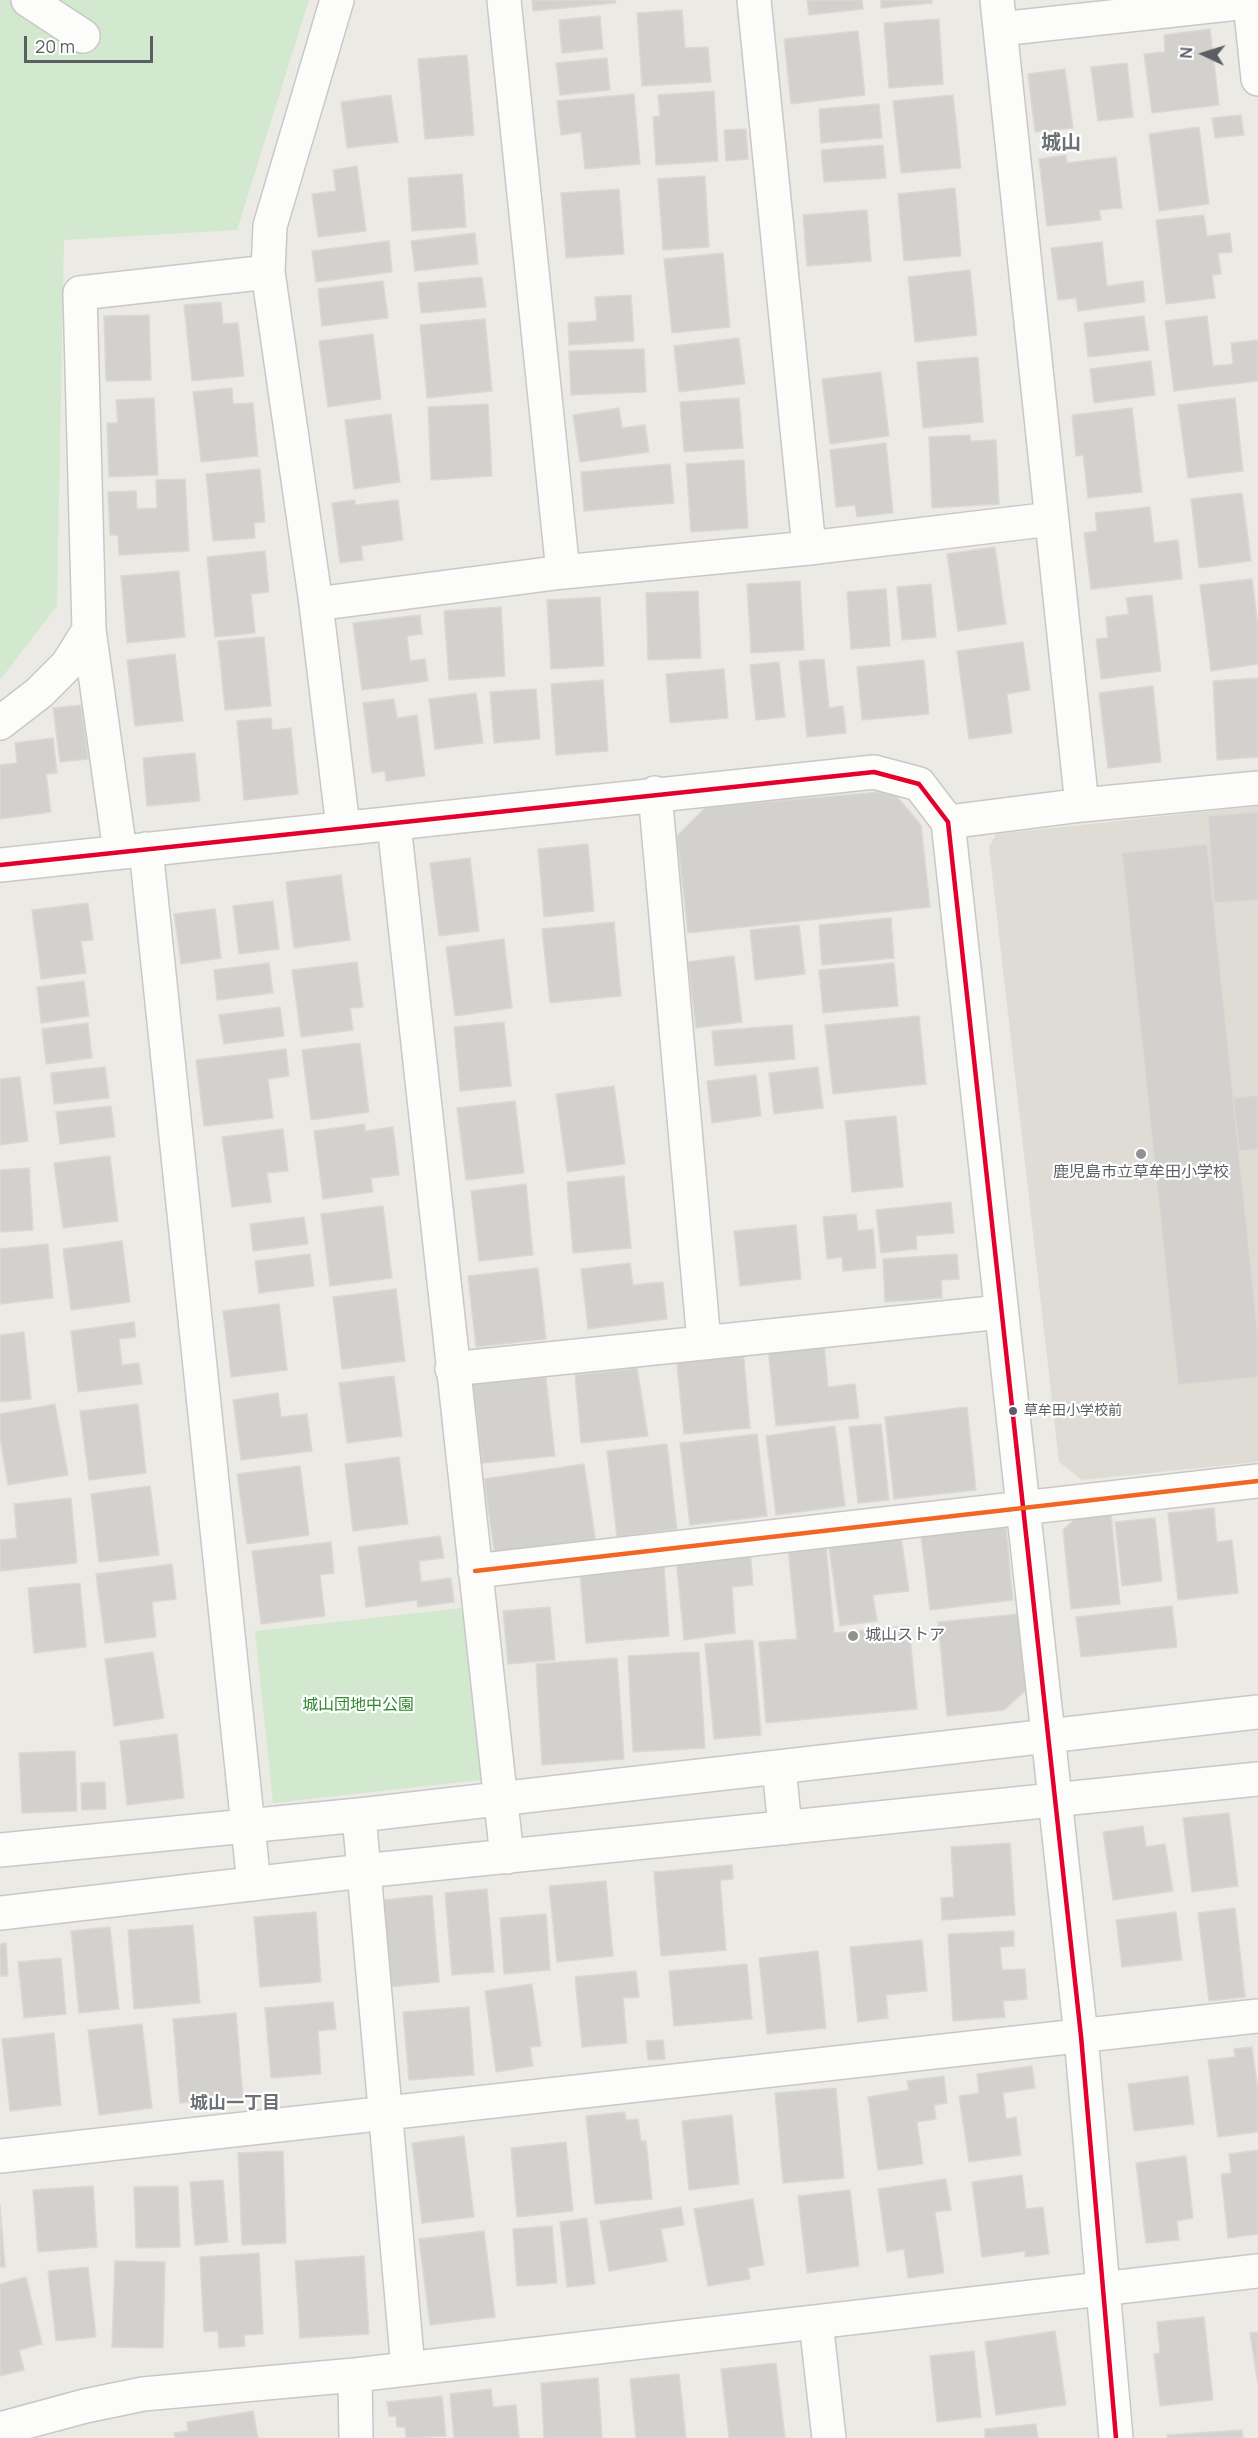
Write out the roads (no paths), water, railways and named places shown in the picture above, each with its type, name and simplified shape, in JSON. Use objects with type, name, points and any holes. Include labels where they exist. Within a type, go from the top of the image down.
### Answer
[{"type":"street","points":[[28,0],[83,36]]},
{"type":"street","points":[[338,0],[270,226],[268,272],[316,604],[343,827]]},
{"type":"street","points":[[504,0],[563,572]]},
{"type":"street","points":[[754,0],[808,548]]},
{"type":"street","points":[[1082,805],[999,14],[1254,2],[1258,79]]},
{"type":"street","points":[[254,1884],[133,850],[89,630],[80,293],[268,272]]},
{"type":"street","points":[[316,604],[563,572],[808,548],[1051,519]]},
{"type":"street","points":[[0,723],[39,693],[67,665],[89,630]]},
{"type":"street","points":[[0,865],[343,827],[394,824],[656,793],[874,772],[919,784],[948,822],[1081,2036],[1116,2438]]},
{"type":"street","points":[[948,822],[1082,805],[1258,788]]},
{"type":"street","points":[[656,793],[704,1342]]},
{"type":"street","points":[[394,824],[507,1857]]},
{"type":"street","points":[[452,1369],[1001,1312]]},
{"type":"street","points":[[475,1571],[1258,1481]]},
{"type":"street","points":[[0,1850],[358,1815],[1258,1712]]},
{"type":"street","points":[[779,1767],[785,1828]]},
{"type":"street","points":[[0,1913],[363,1872],[1258,1779]]},
{"type":"street","points":[[358,1815],[408,2368]]},
{"type":"street","points":[[0,2156],[1258,2016]]},
{"type":"street","points":[[0,2429],[85,2406],[143,2394],[354,2375],[1258,2271]]},
{"type":"street","points":[[816,2322],[829,2438]]},
{"type":"street","points":[[354,2375],[356,2438]]},
{"type":"place","name":"鹿児島市立草牟田小学校","points":[[1141,1154]]},
{"type":"place","name":"草牟田小学校前","points":[[1013,1411]]},
{"type":"place","name":"城山ストア","points":[[853,1636]]},
{"type":"district","name":"城山","points":[[1061,143]]},
{"type":"district","name":"城山一丁目","points":[[235,2104]]},
{"type":"park label","name":"城山団地中公園","points":[[358,1706]]}]
